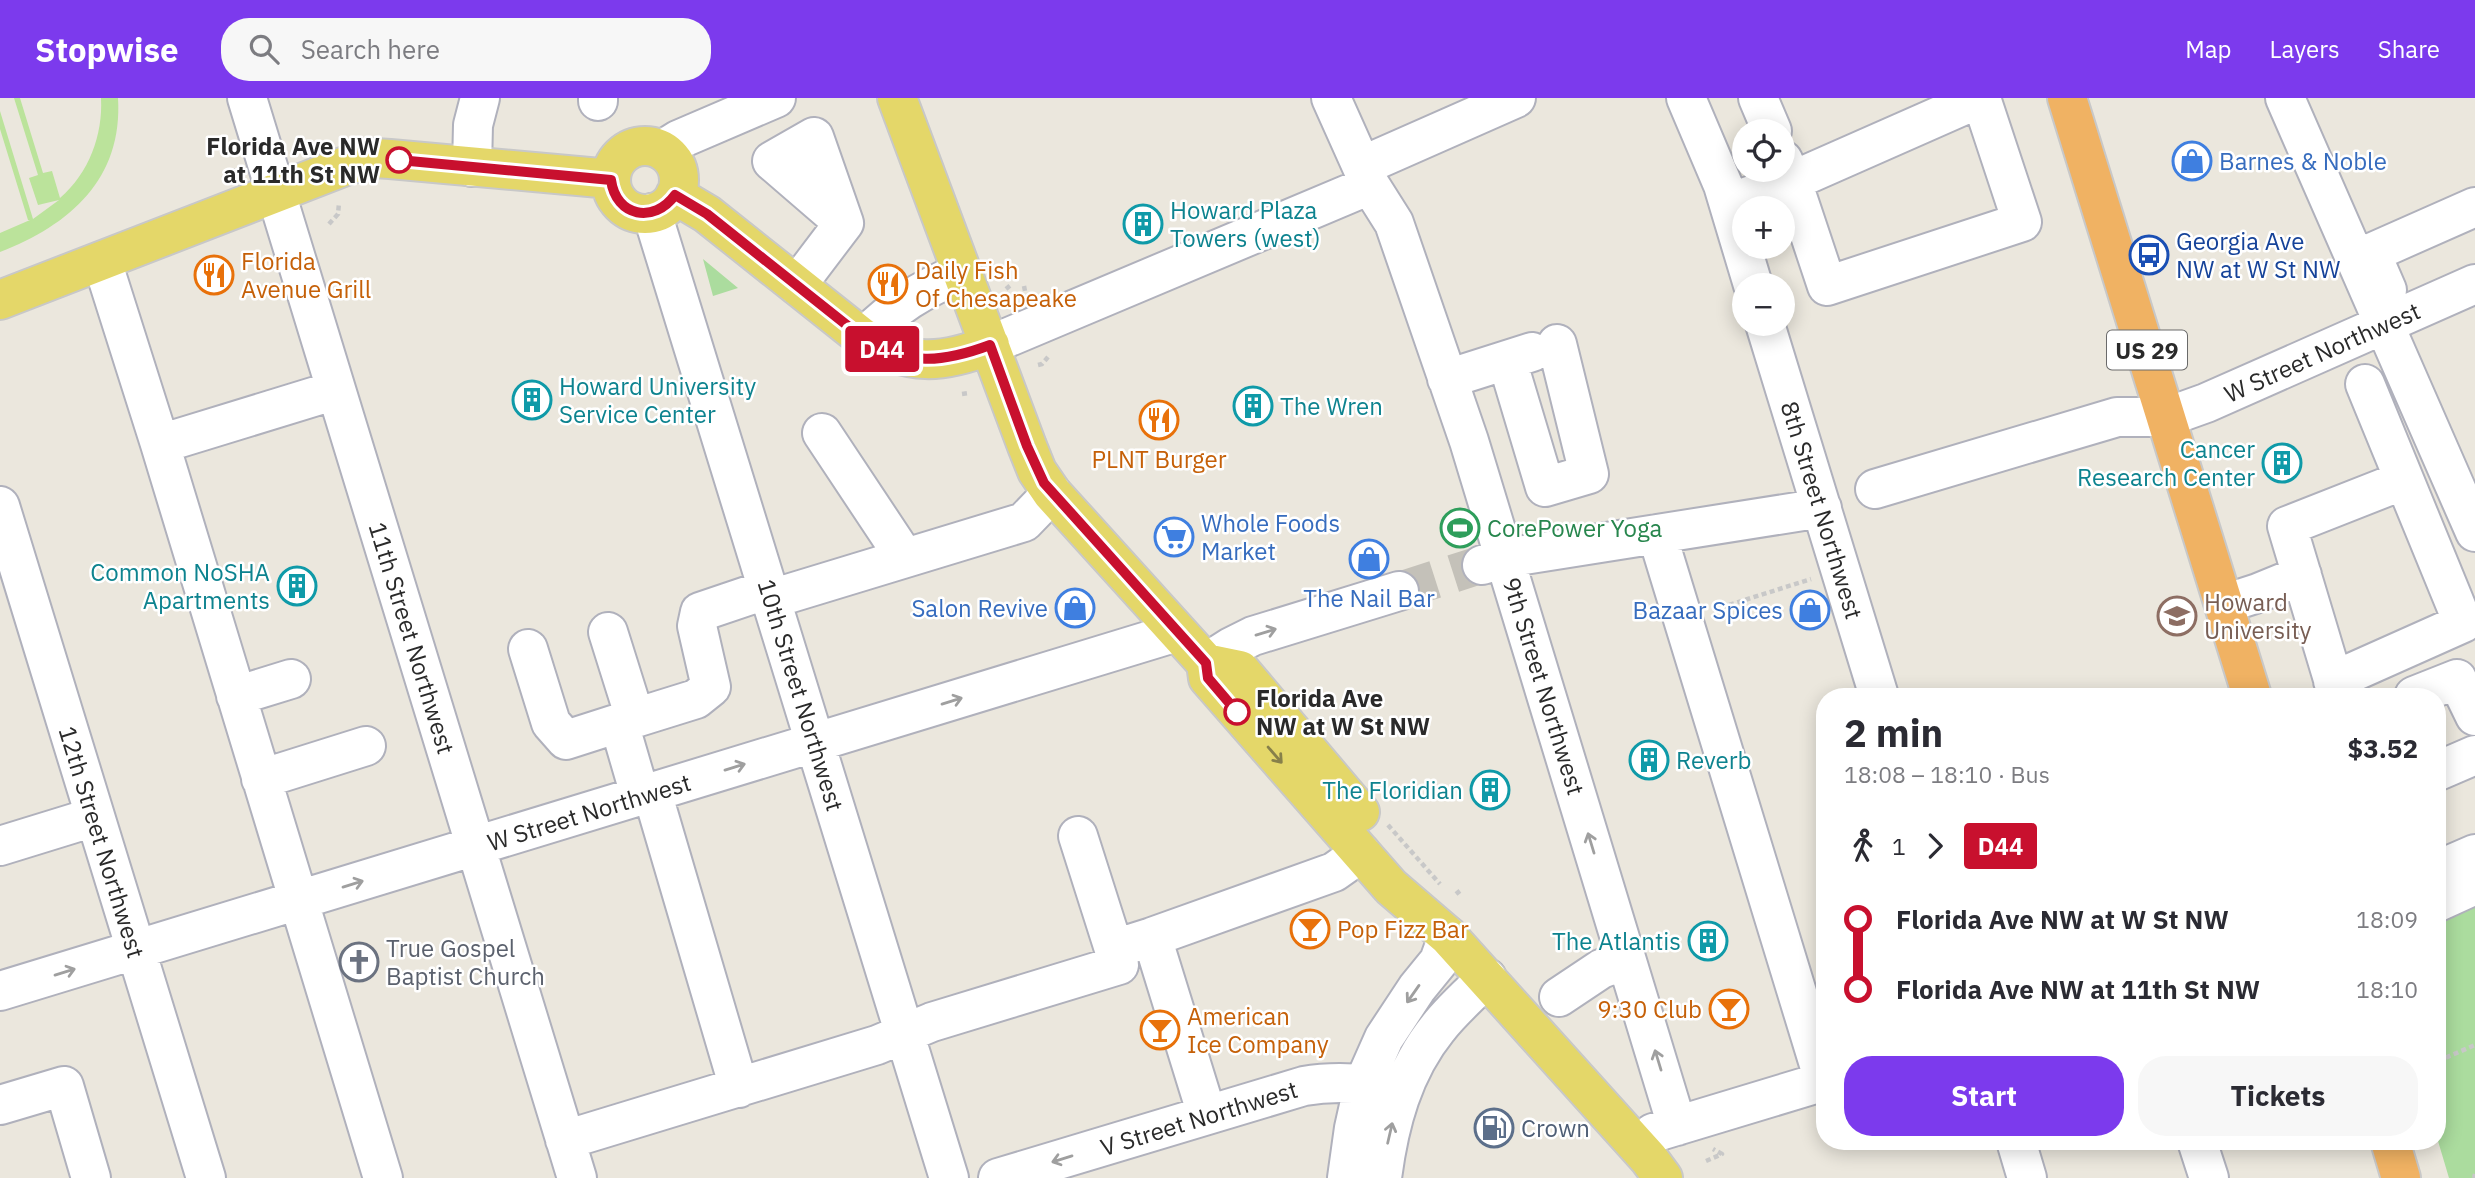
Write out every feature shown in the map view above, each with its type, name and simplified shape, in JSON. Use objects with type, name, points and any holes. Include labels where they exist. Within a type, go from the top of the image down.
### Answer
[{"type":"highway","name":"US 29","points":[[2067,98],[2250,688]]},
{"type":"highway","points":[[2392,1150],[2401,1178]]},
{"type":"main road","points":[[897,98],[1037,471],[1052,493],[1206,663],[1240,670],[1410,872],[1448,936]]},
{"type":"main road","points":[[664,204],[678,175],[675,165],[662,150],[652,147],[633,148],[617,160],[611,180],[612,190],[624,206],[642,214],[664,204],[707,214],[863,338],[887,352],[927,360],[957,356],[990,345]]},
{"type":"main road","points":[[0,300],[348,164],[374,158],[611,180]]},
{"type":"main road","points":[[1206,663],[1208,678],[1391,887],[1448,936],[1663,1178]]},
{"type":"street","name":"11th Street Northwest","points":[[247,98],[577,1178]]},
{"type":"street","points":[[472,167],[473,125],[480,98]]},
{"type":"street","points":[[662,150],[678,140],[776,98]]},
{"type":"street","name":"9th Street Northwest","points":[[1331,98],[1361,165],[1394,223],[1447,379],[1492,562],[1626,959],[1677,1126]]},
{"type":"street","points":[[990,345],[1361,165],[1516,98]]},
{"type":"street","points":[[1686,98],[1729,203],[1749,273]]},
{"type":"street","points":[[1758,98],[1767,119]]},
{"type":"street","points":[[1791,182],[1827,286],[2022,222],[1980,98],[1795,167]]},
{"type":"street","points":[[2286,98],[2393,321]]},
{"type":"street","points":[[1729,203],[1766,182]]},
{"type":"street","name":"10th Street Northwest","points":[[664,204],[769,594],[949,1178]]},
{"type":"street","points":[[2475,207],[2371,253],[2393,321],[2475,532]]},
{"type":"street","points":[[797,285],[844,223]]},
{"type":"street","points":[[102,261],[383,1178]]},
{"type":"street","points":[[863,338],[891,311],[919,291],[962,272]]},
{"type":"street","name":"W Street Northwest","points":[[2167,417],[2206,403],[2475,284]]},
{"type":"street","name":"8th Street Northwest","points":[[1769,336],[1877,688]]},
{"type":"street","points":[[1447,379],[1568,340],[1589,474],[1545,487],[1507,360]]},
{"type":"street","points":[[2338,688],[2463,623],[2365,384]]},
{"type":"street","points":[[160,444],[336,390]]},
{"type":"street","points":[[1875,489],[2117,416],[2167,417]]},
{"type":"street","points":[[822,433],[905,558]]},
{"type":"street","points":[[2336,688],[2287,526],[2404,480]]},
{"type":"street","points":[[528,649],[551,723],[566,740],[696,699],[711,687],[696,626],[700,612],[905,558],[1024,522],[1052,493]]},
{"type":"street","name":"12th Street Northwest","points":[[0,506],[205,1178]]},
{"type":"street","points":[[1492,562],[1822,508]]},
{"type":"street","points":[[1657,534],[1816,1052]]},
{"type":"street","points":[[2224,604],[2302,575]]},
{"type":"street","points":[[1206,663],[1253,636],[1399,591]]},
{"type":"street","points":[[608,632],[646,793],[740,1087]]},
{"type":"street","name":"W Street Northwest","points":[[0,991],[1177,632]]},
{"type":"street","points":[[236,696],[291,679]]},
{"type":"street","points":[[2434,688],[2457,679],[2471,697]]},
{"type":"street","points":[[231,743],[260,842],[280,837]]},
{"type":"street","points":[[261,779],[366,746]]},
{"type":"street","points":[[2446,768],[2475,755]]},
{"type":"street","points":[[0,846],[94,817]]},
{"type":"street","points":[[565,1140],[877,1045],[932,1022],[1119,965],[1079,836]]},
{"type":"street","points":[[1114,948],[1334,873],[1361,853]]},
{"type":"street","points":[[2446,867],[2475,854]]},
{"type":"street","points":[[2446,898],[2475,885]]},
{"type":"street","points":[[1347,1178],[1364,1083],[1384,1038],[1417,988],[1439,961],[1448,936]]},
{"type":"street","points":[[1152,937],[1207,1115]]},
{"type":"street","points":[[1559,997],[1601,969],[1626,959]]},
{"type":"street","points":[[1382,1178],[1391,1127],[1403,1089],[1416,1061],[1436,1030],[1487,978]]},
{"type":"street","name":"V Street Northwest","points":[[998,1178],[1304,1086],[1328,1082],[1364,1083],[1403,1089]]},
{"type":"street","points":[[1631,1140],[1816,1084]]},
{"type":"street","points":[[0,1105],[64,1086],[91,1178]]},
{"type":"street","points":[[2019,1150],[2027,1178]]},
{"type":"street","points":[[2200,1150],[2209,1178]]},
{"type":"path","points":[[223,175],[238,169]]},
{"type":"path","points":[[329,224],[338,214],[339,203]]},
{"type":"path","points":[[1006,289],[1012,284]]},
{"type":"path","points":[[962,394],[969,393]]},
{"type":"path","points":[[1707,611],[1816,578]]},
{"type":"path","points":[[2446,1058],[2475,1045]]},
{"type":"path","points":[[1706,1161],[1722,1154],[1713,1149]]},
{"type":"green space","points":[[14,98],[20,98],[43,173],[52,171],[60,198],[79,177],[92,152],[100,126],[101,98],[118,98],[117,127],[112,152],[87,195],[49,228],[0,252],[0,233],[30,220],[0,129],[0,111],[33,219],[59,200],[38,205],[29,178],[38,175]]},
{"type":"green space","points":[[703,259],[738,288],[713,296]]},
{"type":"green space","points":[[2475,905],[2475,1178],[2449,1178],[2441,1150],[2446,1150],[2446,918]]},
{"type":"tunnel","points":[[1399,591],[1480,565]]},
{"type":"bus line","name":"D44","points":[[399,160],[611,180],[617,199],[632,211],[642,214],[662,209],[675,195],[707,214],[863,338],[887,352],[915,359],[942,359],[964,355],[990,345],[1027,446],[1044,483],[1206,663],[1208,678],[1237,712]]},
{"type":"place","name":"Florida Ave NW at 11th St NW","points":[[399,160]]},
{"type":"place","name":"Barnes & Noble","points":[[2192,161]]},
{"type":"place","name":"Howard Plaza Towers (west)","points":[[1143,224]]},
{"type":"place","name":"Georgia Ave NW at W St NW","points":[[2149,255]]},
{"type":"place","name":"Florida Avenue Grill","points":[[214,275]]},
{"type":"place","name":"Daily Fish Of Chesapeake","points":[[888,284]]},
{"type":"place","name":"Howard University Service Center","points":[[532,400]]},
{"type":"place","name":"The Wren","points":[[1253,406]]},
{"type":"place","name":"PLNT Burger","points":[[1159,420]]},
{"type":"place","name":"Cancer Research Center","points":[[2282,463]]},
{"type":"place","name":"CorePower Yoga","points":[[1460,528]]},
{"type":"place","name":"Whole Foods Market","points":[[1174,537]]},
{"type":"place","name":"The Nail Bar","points":[[1369,559]]},
{"type":"place","name":"Common NoSHA Apartments","points":[[297,586]]},
{"type":"place","name":"Salon Revive","points":[[1075,608]]},
{"type":"place","name":"Bazaar Spices","points":[[1810,610]]},
{"type":"place","name":"Howard University","points":[[2177,616]]},
{"type":"place","name":"Florida Ave NW at W St NW","points":[[1237,712]]},
{"type":"place","name":"Reverb","points":[[1649,760]]},
{"type":"place","name":"The Floridian","points":[[1490,790]]},
{"type":"place","name":"Pop Fizz Bar","points":[[1310,929]]},
{"type":"place","name":"The Atlantis","points":[[1708,941]]},
{"type":"place","name":"True Gospel Baptist Church","points":[[359,962]]},
{"type":"place","name":"9:30 Club","points":[[1729,1009]]},
{"type":"place","name":"American Ice Company","points":[[1160,1030]]},
{"type":"place","name":"Crown","points":[[1494,1128]]}]
